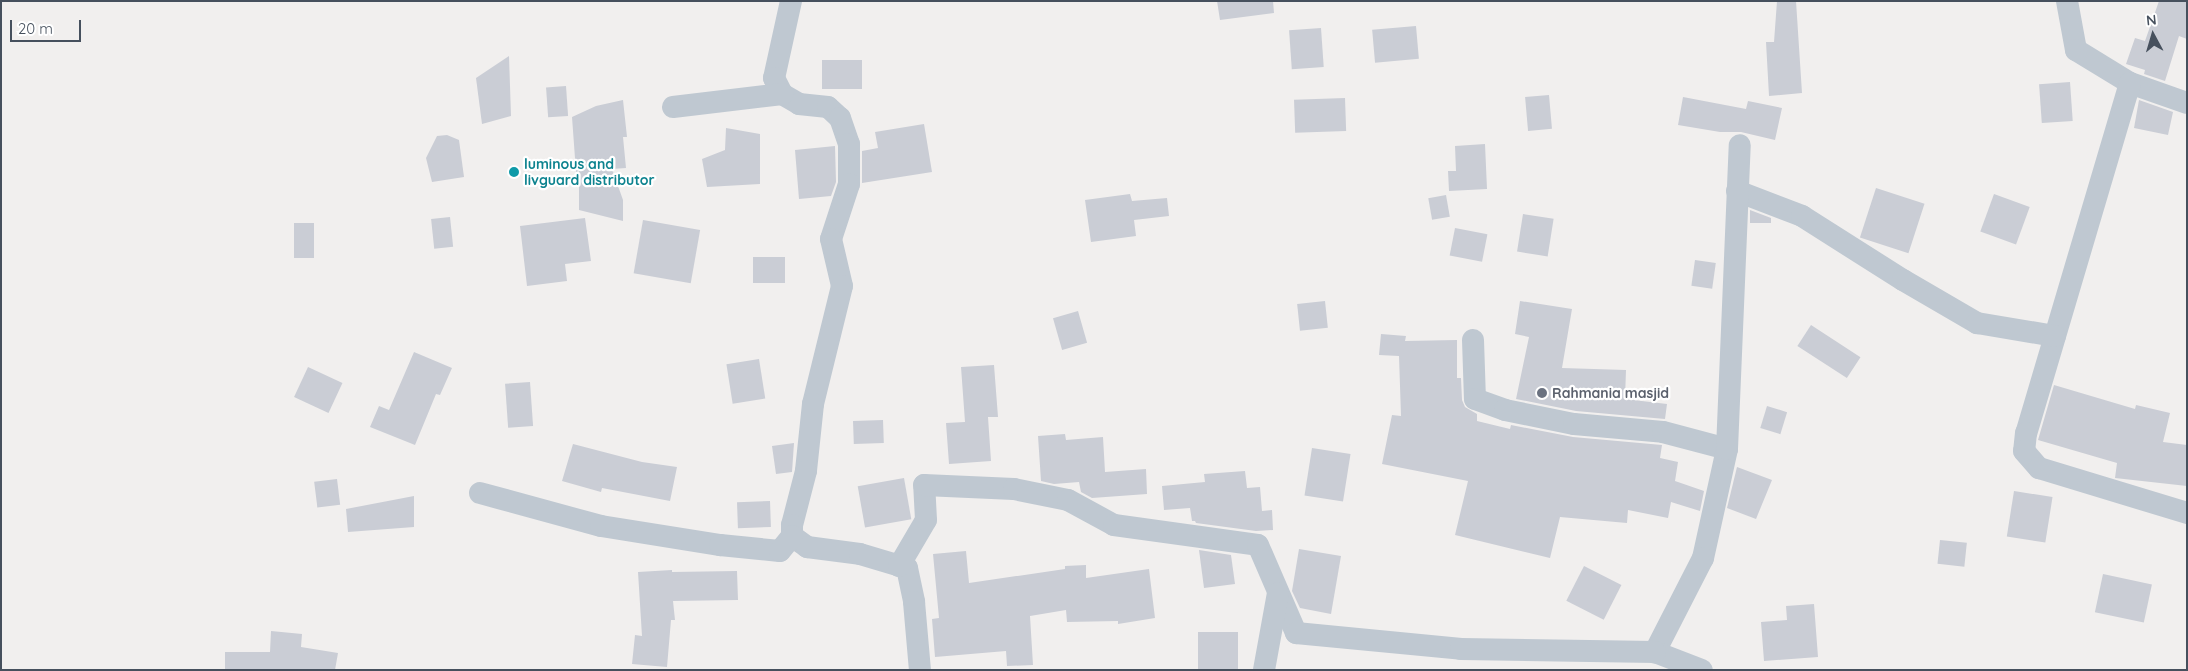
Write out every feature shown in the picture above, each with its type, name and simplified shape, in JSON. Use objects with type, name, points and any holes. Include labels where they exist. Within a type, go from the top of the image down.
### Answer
[{"type":"street","points":[[480,493],[601,526],[720,545],[780,550],[792,536],[792,525],[806,471],[813,404],[842,286],[831,239],[849,184],[850,144],[840,118],[828,107],[799,104],[782,94],[774,78],[791,1]]},
{"type":"street","points":[[2067,1],[2076,50],[2130,83],[2187,103]]},
{"type":"street","points":[[2130,83],[2026,434],[2024,451],[2039,468],[2187,513]]},
{"type":"street","points":[[673,107],[782,94]]},
{"type":"street","points":[[1655,652],[1703,558],[1726,449],[1740,145]]},
{"type":"street","points":[[1737,191],[1802,216],[1903,280],[1977,323],[2055,336]]},
{"type":"street","points":[[1472,340],[1475,399],[1505,410],[1574,424],[1663,432],[1726,449]]},
{"type":"street","points":[[899,566],[926,520],[924,485],[1014,489],[1068,500],[1114,525],[1258,544],[1296,632],[1461,649],[1655,652],[1702,670]]},
{"type":"street","points":[[792,536],[807,547],[860,554],[907,568],[914,602],[920,670]]},
{"type":"street","points":[[1264,670],[1278,593]]},
{"type":"building","points":[[1217,1],[1273,1],[1274,13],[1220,20]]},
{"type":"building","points":[[1777,1],[1796,1],[1802,93],[1769,96],[1766,42],[1774,42]]},
{"type":"building","points":[[2159,1],[2187,1],[2187,39],[2179,36],[2165,81],[2144,74],[2145,70],[2126,64],[2135,38],[2145,41]]},
{"type":"building","points":[[1416,26],[1419,59],[1375,63],[1372,30]]},
{"type":"building","points":[[1321,28],[1324,67],[1292,69],[1289,30]]},
{"type":"building","points":[[509,56],[511,116],[482,124],[476,78]]},
{"type":"building","points":[[822,60],[862,60],[862,89],[822,89]]},
{"type":"building","points":[[2070,82],[2073,121],[2042,123],[2039,84]]},
{"type":"building","points":[[566,86],[568,116],[548,117],[546,87]]},
{"type":"building","points":[[1549,95],[1552,129],[1528,131],[1525,97]]},
{"type":"building","points":[[1683,97],[1746,109],[1748,101],[1782,108],[1775,140],[1741,132],[1720,132],[1678,125]]},
{"type":"building","points":[[1345,98],[1346,131],[1295,133],[1294,100]]},
{"type":"building","points":[[623,100],[627,137],[623,137],[626,168],[612,169],[623,200],[623,221],[579,210],[579,171],[576,172],[572,117],[596,106]]},
{"type":"building","points":[[2139,100],[2173,112],[2168,135],[2134,128]]},
{"type":"building","points":[[924,124],[932,172],[862,183],[862,151],[878,148],[875,132]]},
{"type":"building","points":[[726,128],[760,134],[760,184],[707,187],[702,159],[725,150]]},
{"type":"building","points":[[447,135],[459,140],[464,177],[432,182],[426,158],[437,136]]},
{"type":"building","points":[[1485,144],[1487,189],[1449,191],[1448,171],[1456,171],[1455,146]]},
{"type":"building","points":[[835,146],[836,182],[831,196],[799,199],[795,150]]},
{"type":"building","points":[[1876,188],[1925,204],[1908,253],[1860,237]]},
{"type":"building","points":[[1130,194],[1132,201],[1167,198],[1169,216],[1134,220],[1136,236],[1091,242],[1085,200]]},
{"type":"building","points":[[1994,194],[2030,207],[2016,245],[1980,232]]},
{"type":"building","points":[[1446,195],[1450,217],[1432,220],[1428,198]]},
{"type":"building","points":[[1750,210],[1771,218],[1771,223],[1750,223]]},
{"type":"building","points":[[1523,214],[1554,219],[1548,256],[1517,252]]},
{"type":"building","points":[[450,217],[453,247],[434,249],[431,219]]},
{"type":"building","points":[[585,218],[591,261],[565,264],[567,281],[527,286],[520,226]]},
{"type":"building","points":[[643,220],[700,230],[691,283],[634,273]]},
{"type":"building","points":[[294,223],[314,223],[314,258],[294,258]]},
{"type":"building","points":[[1455,228],[1487,234],[1482,262],[1450,255]]},
{"type":"building","points":[[753,257],[785,257],[785,283],[753,283]]},
{"type":"building","points":[[1695,260],[1716,263],[1712,289],[1691,286]]},
{"type":"building","points":[[1325,301],[1328,328],[1300,331],[1297,304]]},
{"type":"building","points":[[1520,301],[1572,309],[1562,368],[1626,370],[1625,399],[1667,404],[1665,419],[1576,411],[1516,399],[1529,337],[1515,334]]},
{"type":"building","points":[[1078,311],[1087,343],[1062,350],[1053,318]]},
{"type":"building","points":[[1811,325],[1860,357],[1847,378],[1797,346]]},
{"type":"building","points":[[1381,334],[1406,336],[1405,341],[1457,340],[1457,378],[1461,378],[1462,400],[1465,407],[1477,414],[1477,421],[1510,429],[1511,425],[1573,437],[1662,445],[1660,458],[1678,462],[1675,481],[1704,491],[1700,511],[1671,502],[1668,518],[1628,510],[1627,523],[1560,517],[1550,558],[1455,535],[1468,481],[1382,464],[1392,415],[1401,416],[1399,356],[1379,355]]},
{"type":"building","points":[[414,352],[452,368],[440,395],[436,394],[415,445],[370,427],[379,406],[389,410]]},
{"type":"building","points":[[759,359],[765,399],[733,404],[726,364]]},
{"type":"building","points":[[994,365],[998,417],[988,417],[991,461],[949,464],[946,423],[965,422],[961,367]]},
{"type":"building","points":[[308,367],[342,383],[328,413],[294,397]]},
{"type":"building","points":[[530,382],[533,426],[508,428],[505,384]]},
{"type":"building","points":[[2054,385],[2135,409],[2136,405],[2170,413],[2163,442],[2187,445],[2187,486],[2115,478],[2117,463],[2038,440]]},
{"type":"building","points":[[1767,406],[1787,412],[1780,434],[1760,428]]},
{"type":"building","points":[[883,420],[884,443],[854,444],[853,421]]},
{"type":"building","points":[[1065,434],[1066,440],[1103,437],[1105,472],[1146,469],[1147,494],[1092,498],[1081,492],[1079,482],[1054,484],[1041,481],[1038,436]]},
{"type":"building","points":[[794,443],[792,472],[776,474],[772,446]]},
{"type":"building","points":[[573,444],[642,462],[677,467],[670,501],[602,488],[601,492],[562,481]]},
{"type":"building","points":[[1312,448],[1351,454],[1343,502],[1304,495]]},
{"type":"building","points":[[1737,467],[1772,480],[1756,519],[1727,508]]},
{"type":"building","points":[[1245,471],[1247,488],[1260,487],[1262,511],[1272,510],[1273,530],[1256,531],[1196,523],[1192,521],[1190,508],[1164,510],[1162,486],[1205,482],[1204,474]]},
{"type":"building","points":[[904,478],[911,519],[865,528],[858,486]]},
{"type":"building","points":[[337,479],[340,505],[317,508],[314,482]]},
{"type":"building","points":[[2014,491],[2053,497],[2045,543],[2007,536]]},
{"type":"building","points":[[414,496],[414,527],[348,532],[346,509]]},
{"type":"building","points":[[770,501],[771,527],[738,528],[737,502]]},
{"type":"building","points":[[1940,540],[1967,543],[1964,567],[1937,564]]},
{"type":"building","points":[[1299,549],[1341,556],[1331,614],[1300,608],[1292,591]]},
{"type":"building","points":[[1199,550],[1231,555],[1235,584],[1204,588]]},
{"type":"building","points":[[966,551],[969,583],[1065,569],[1065,566],[1086,565],[1086,578],[1149,569],[1155,618],[1118,624],[1118,621],[1067,622],[1066,610],[1030,616],[1033,665],[1007,666],[1006,651],[935,657],[932,619],[939,618],[933,554]]},
{"type":"building","points":[[1584,566],[1621,585],[1604,620],[1566,601]]},
{"type":"building","points":[[672,570],[672,572],[737,571],[738,600],[673,601],[675,620],[671,620],[667,667],[632,664],[635,635],[642,636],[638,572]]},
{"type":"building","points":[[2103,574],[2152,584],[2144,623],[2095,612]]},
{"type":"building","points":[[1814,604],[1818,657],[1764,661],[1761,622],[1787,620],[1786,606]]},
{"type":"building","points":[[271,631],[302,634],[301,647],[338,653],[335,670],[225,670],[225,652],[270,652]]},
{"type":"building","points":[[1198,632],[1238,632],[1238,670],[1198,670]]},
{"type":"place","name":"luminous and livguard distributor","points":[[514,172]]},
{"type":"place","name":"Rahmania masjid","points":[[1542,393]]}]
